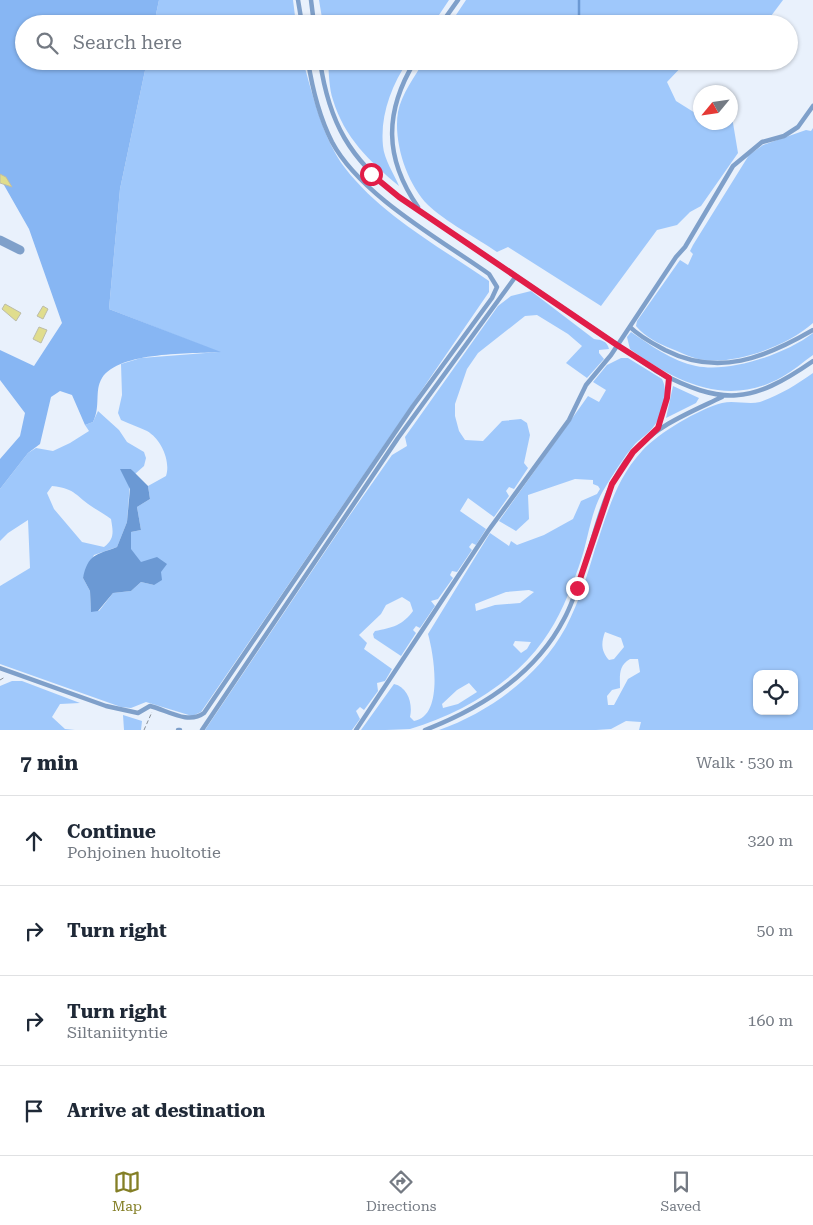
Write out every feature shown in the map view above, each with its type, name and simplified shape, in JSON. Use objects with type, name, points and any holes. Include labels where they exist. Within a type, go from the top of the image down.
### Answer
[{"type":"street","points":[[0,240],[20,250]]},
{"type":"lane","points":[[298,0],[300,15]]},
{"type":"lane","points":[[311,0],[313,15]]},
{"type":"lane","points":[[447,15],[458,0]]},
{"type":"lane","points":[[0,668],[106,706],[138,713],[143,708],[154,707],[188,719],[197,718],[204,713],[418,399],[492,298],[497,287],[489,274],[397,210],[347,165],[332,142],[325,125],[310,70]]},
{"type":"lane","points":[[322,70],[328,104],[345,142],[371,174],[420,211],[617,345],[669,378],[700,391],[722,397]]},
{"type":"lane","points":[[410,70],[399,91],[394,110],[392,135],[398,171],[407,192],[420,211]]},
{"type":"lane","points":[[356,730],[488,531],[569,420],[586,385],[630,327],[676,257],[685,247],[733,166],[762,142],[784,136],[798,127],[813,106]]},
{"type":"lane","points":[[202,730],[404,430],[516,276]]},
{"type":"lane","points":[[630,327],[638,335],[676,356],[709,364],[723,364],[770,353],[813,330]]},
{"type":"lane","points":[[425,730],[458,718],[484,703],[514,682],[542,652],[564,619],[574,596],[612,484],[633,452],[658,428],[722,397],[753,393],[768,388],[813,361]]},
{"type":"lane","points":[[658,428],[667,398],[669,378]]},
{"type":"path","points":[[144,730],[154,707]]},
{"type":"shaded area","points":[[0,0],[159,0],[156,15],[15,15],[15,70],[145,70],[120,189],[109,309],[221,352],[139,358],[111,369],[102,378],[100,383],[97,410],[93,422],[85,425],[72,395],[60,391],[51,397],[40,444],[28,453],[0,489],[0,459],[20,436],[25,413],[0,380],[0,350],[34,366],[62,323],[29,229],[0,178]]},
{"type":"shaded area","points":[[159,0],[293,0],[295,15],[156,15]]},
{"type":"shaded area","points":[[319,0],[449,0],[439,15],[322,15]]},
{"type":"shaded area","points":[[466,0],[783,0],[772,15],[456,15]]},
{"type":"shaded area","points":[[145,70],[306,70],[325,131],[337,157],[345,168],[376,201],[394,216],[489,281],[489,292],[201,712],[192,716],[146,702],[131,708],[121,707],[0,664],[0,586],[30,568],[28,520],[8,533],[0,541],[0,489],[28,453],[36,448],[53,451],[70,443],[89,431],[85,425],[93,422],[98,411],[119,430],[127,442],[144,452],[146,458],[144,466],[135,474],[131,469],[127,522],[117,547],[94,555],[83,578],[90,591],[91,611],[99,611],[113,593],[131,591],[141,582],[154,585],[130,549],[131,532],[141,530],[137,507],[150,499],[148,486],[166,476],[166,457],[157,439],[147,431],[121,420],[118,413],[122,395],[121,364],[141,358],[219,352],[109,309],[120,189]],"holes":[[[52,486],[66,489],[111,519],[112,538],[104,547],[82,542],[54,509],[47,493]]]},
{"type":"shaded area","points":[[328,70],[403,70],[388,102],[383,124],[384,151],[399,186],[368,158],[351,137],[338,113],[329,81]]},
{"type":"shaded area","points":[[419,70],[678,70],[667,82],[676,101],[693,112],[693,130],[734,130],[738,153],[701,206],[690,212],[677,225],[657,230],[601,306],[508,247],[497,252],[442,217],[428,205],[414,186],[403,162],[397,124],[402,99]]},
{"type":"shaded area","points":[[813,128],[813,323],[791,339],[762,351],[747,356],[718,360],[688,356],[644,334],[636,326],[637,321],[680,260],[688,265],[693,254],[690,251],[693,245],[749,155],[763,145],[806,130],[811,131]]},
{"type":"shaded area","points":[[531,291],[594,339],[602,340],[609,349],[599,350],[604,359],[587,378],[566,363],[582,346],[568,334],[537,315],[525,316],[478,353],[467,369],[455,404],[455,416],[459,431],[465,440],[483,441],[502,421],[521,419],[527,423],[530,435],[524,463],[528,468],[514,489],[509,487],[506,491],[509,496],[494,517],[468,498],[460,511],[486,529],[476,545],[472,543],[469,547],[472,550],[457,572],[452,571],[450,575],[453,578],[438,599],[431,601],[435,606],[420,628],[416,626],[413,630],[416,633],[401,656],[374,638],[373,634],[375,631],[401,623],[413,611],[410,602],[402,597],[386,605],[381,614],[359,635],[367,643],[364,649],[392,669],[385,681],[377,683],[378,691],[364,710],[360,707],[356,711],[360,719],[352,730],[205,730],[392,455],[407,446],[405,437],[498,306],[511,296]]},
{"type":"shaded area","points":[[631,332],[670,356],[696,366],[725,367],[757,360],[788,348],[813,333],[813,355],[786,375],[762,386],[742,390],[722,390],[684,381],[647,361],[630,349],[627,337]]},
{"type":"shaded area","points":[[621,358],[628,358],[662,379],[665,390],[664,403],[652,429],[626,455],[603,491],[592,518],[576,576],[564,605],[549,633],[516,671],[484,696],[466,706],[429,723],[410,729],[361,730],[394,684],[406,692],[411,707],[410,717],[414,721],[423,717],[430,708],[433,697],[434,669],[428,634],[490,533],[509,546],[511,541],[517,545],[544,535],[573,519],[581,501],[597,494],[600,489],[593,484],[593,480],[575,479],[528,495],[529,519],[516,531],[499,521],[588,396],[599,402],[606,390],[593,382],[607,365]],"holes":[[[529,590],[534,592],[520,603],[495,605],[476,611],[475,604],[506,592]],[[515,641],[531,642],[527,649],[521,653],[513,645]],[[469,683],[477,692],[458,704],[443,708],[442,704],[457,690]]]},
{"type":"shaded area","points":[[813,373],[813,730],[639,730],[641,722],[626,721],[611,729],[596,730],[439,730],[477,713],[512,690],[528,676],[555,644],[571,618],[586,579],[608,510],[619,485],[633,462],[649,444],[668,429],[702,410],[727,402],[760,402],[794,386]],"holes":[[[605,632],[621,638],[624,647],[614,659],[609,660],[603,650],[602,643]],[[630,659],[638,659],[640,672],[628,679],[614,705],[608,705],[607,696],[612,690],[620,688],[620,672],[623,665]]]},
{"type":"shaded area","points":[[673,386],[699,398],[696,403],[666,418]]},
{"type":"shaded area","points":[[120,469],[131,469],[148,486],[150,499],[137,507],[141,530],[131,532],[131,549],[141,562],[157,557],[167,564],[161,572],[162,580],[154,585],[141,582],[131,591],[113,593],[98,611],[91,612],[90,591],[83,578],[87,564],[94,556],[117,547],[127,522],[130,489]]},
{"type":"shaded area","points":[[12,681],[22,681],[80,703],[60,704],[52,717],[65,729],[75,730],[0,730],[0,686]]},
{"type":"shaded area","points":[[123,715],[142,721],[141,730],[124,730]]},
{"type":"building","points":[[0,174],[6,177],[12,187],[0,183]]},
{"type":"building","points":[[5,304],[21,313],[16,321],[2,309]]},
{"type":"building","points":[[43,306],[48,309],[43,319],[37,316]]},
{"type":"building","points":[[39,327],[47,330],[41,343],[33,339]]},
{"type":"waterway","points":[[579,0],[579,15]]},
{"type":"route","points":[[371,174],[399,197],[617,345],[669,378],[667,398],[658,428],[633,452],[612,484],[602,508],[577,588]]}]
